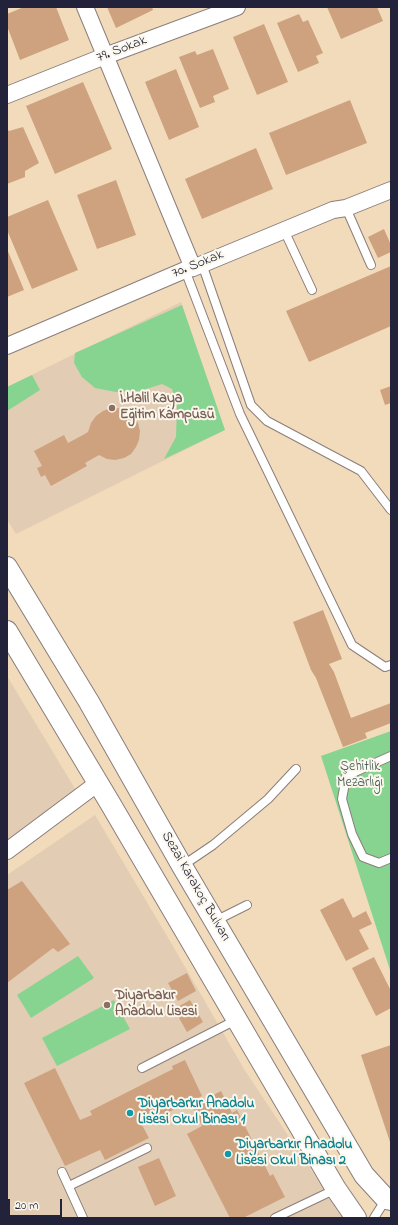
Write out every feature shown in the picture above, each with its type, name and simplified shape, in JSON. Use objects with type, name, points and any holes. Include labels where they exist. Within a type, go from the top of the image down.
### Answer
[{"type":"street","points":[[85,7],[193,267]]},
{"type":"street","name":"79. Sokak","points":[[7,95],[105,56],[237,7]]},
{"type":"street","name":"70. Sokak","points":[[7,346],[332,210],[346,208],[391,190]]},
{"type":"street","name":"Sezai Karakoç Bulvarı","points":[[7,567],[89,702],[182,866],[364,1175],[389,1199]]},
{"type":"street","points":[[7,631],[336,1189],[356,1218]]},
{"type":"street","points":[[7,852],[98,783]]},
{"type":"lane","points":[[346,208],[371,265]]},
{"type":"lane","points":[[284,230],[312,290]]},
{"type":"lane","points":[[193,267],[251,405],[267,421],[361,470],[391,510]]},
{"type":"lane","points":[[193,267],[240,414],[352,645],[385,667],[391,665]]},
{"type":"lane","points":[[391,756],[346,777],[342,799],[352,834],[363,857],[379,863],[391,858]]},
{"type":"lane","points":[[182,866],[214,845],[268,799],[296,769]]},
{"type":"lane","points":[[215,922],[247,906]]},
{"type":"lane","points":[[142,1068],[237,1020]]},
{"type":"lane","points":[[69,1186],[147,1148]]},
{"type":"lane","points":[[62,1172],[83,1218]]},
{"type":"lane","points":[[275,1218],[336,1189]]},
{"type":"lane","points":[[374,1218],[389,1199]]},
{"type":"shaded area","name":"İ.Halil Kaya Eğitim Kampüsü","points":[[181,302],[225,430],[16,534],[7,520],[7,387]]},
{"type":"shaded area","points":[[7,676],[77,792],[7,841]]},
{"type":"shaded area","name":"Diyarbakır Anadolu Lisesi","points":[[95,815],[244,1069],[343,1218],[7,1218],[7,875]]},
{"type":"green space","points":[[182,305],[225,430],[164,459],[176,437],[177,406],[172,389],[162,384],[140,391],[116,392],[95,388],[82,377],[74,363],[75,353]]},
{"type":"green space","points":[[32,375],[40,390],[7,411],[7,387]]},
{"type":"green space","name":"Şehitlik Mezarlığı","points":[[391,731],[391,973],[321,756]]},
{"type":"green space","points":[[78,956],[94,978],[31,1018],[17,995]]},
{"type":"green space","points":[[114,1000],[130,1029],[57,1066],[42,1038]]},
{"type":"building","points":[[24,7],[56,7],[69,40],[20,60],[7,26],[7,14]]},
{"type":"building","points":[[107,7],[152,7],[153,10],[116,28]]},
{"type":"building","points":[[327,7],[377,7],[383,21],[341,39]]},
{"type":"building","points":[[299,14],[303,22],[308,20],[323,53],[316,56],[319,63],[298,72],[277,23]]},
{"type":"building","points":[[264,24],[288,82],[257,95],[233,37]]},
{"type":"building","points":[[213,49],[229,89],[213,96],[215,102],[200,108],[179,57],[195,51],[197,55]]},
{"type":"building","points":[[176,69],[199,127],[169,140],[145,82]]},
{"type":"building","points":[[83,82],[112,149],[55,174],[26,106]]},
{"type":"building","points":[[350,100],[367,143],[286,175],[269,133]]},
{"type":"building","points":[[23,127],[39,163],[25,171],[25,177],[7,184],[7,129],[9,131]]},
{"type":"building","points":[[256,148],[273,189],[202,219],[185,179]]},
{"type":"building","points":[[116,180],[136,235],[97,249],[77,195]]},
{"type":"building","points":[[48,200],[78,270],[32,289],[7,230],[7,217]]},
{"type":"building","points":[[384,229],[391,245],[391,252],[378,258],[368,237]]},
{"type":"building","points":[[7,249],[24,290],[7,297]]},
{"type":"building","points":[[391,266],[391,326],[309,362],[286,311]]},
{"type":"building","points":[[391,386],[391,403],[385,405],[380,390]]},
{"type":"building","points":[[111,408],[119,408],[127,411],[138,423],[140,431],[139,440],[131,454],[124,458],[115,460],[107,459],[99,455],[85,463],[87,466],[51,486],[45,475],[41,477],[37,468],[42,466],[34,451],[64,435],[68,443],[83,435],[88,432],[91,423],[96,416]]},
{"type":"building","points":[[323,610],[342,659],[329,664],[334,672],[351,718],[391,703],[391,723],[365,733],[367,738],[343,747],[293,622]]},
{"type":"building","points":[[22,881],[70,944],[58,952],[53,948],[7,983],[7,890]]},
{"type":"building","points":[[343,898],[353,918],[366,911],[372,924],[359,930],[369,949],[346,961],[320,910]]},
{"type":"building","points":[[374,957],[391,991],[391,1008],[376,1016],[352,968]]},
{"type":"building","points":[[187,973],[196,991],[178,1001],[168,983]]},
{"type":"building","points":[[190,1000],[203,1022],[187,1032],[174,1009]]},
{"type":"building","points":[[391,1045],[391,1145],[361,1055]]},
{"type":"building","name":"Diyarbarkır Anadolu Lisesi Okul Binası 1","points":[[185,1060],[202,1096],[142,1125],[149,1138],[105,1160],[100,1150],[65,1166],[24,1083],[55,1068],[80,1120],[92,1115],[90,1111],[173,1069],[172,1066]]},
{"type":"building","name":"Diyarbarkır Anadolu Lisesi Okul Binası 2","points":[[221,1091],[232,1113],[237,1110],[270,1176],[273,1174],[285,1197],[243,1218],[230,1218],[187,1134],[202,1126],[192,1106]]},
{"type":"building","points":[[159,1158],[176,1196],[155,1206],[138,1167]]},
{"type":"place","name":"İ.Halil Kaya Eğitim Kampüsü","points":[[112,408]]},
{"type":"place","name":"Diyarbakır Anadolu Lisesi","points":[[107,1005]]},
{"type":"place","name":"Diyarbarkır Anadolu Lisesi Okul Binası 1","points":[[130,1113]]},
{"type":"place","name":"Diyarbarkır Anadolu Lisesi Okul Binası 2","points":[[228,1154]]}]
